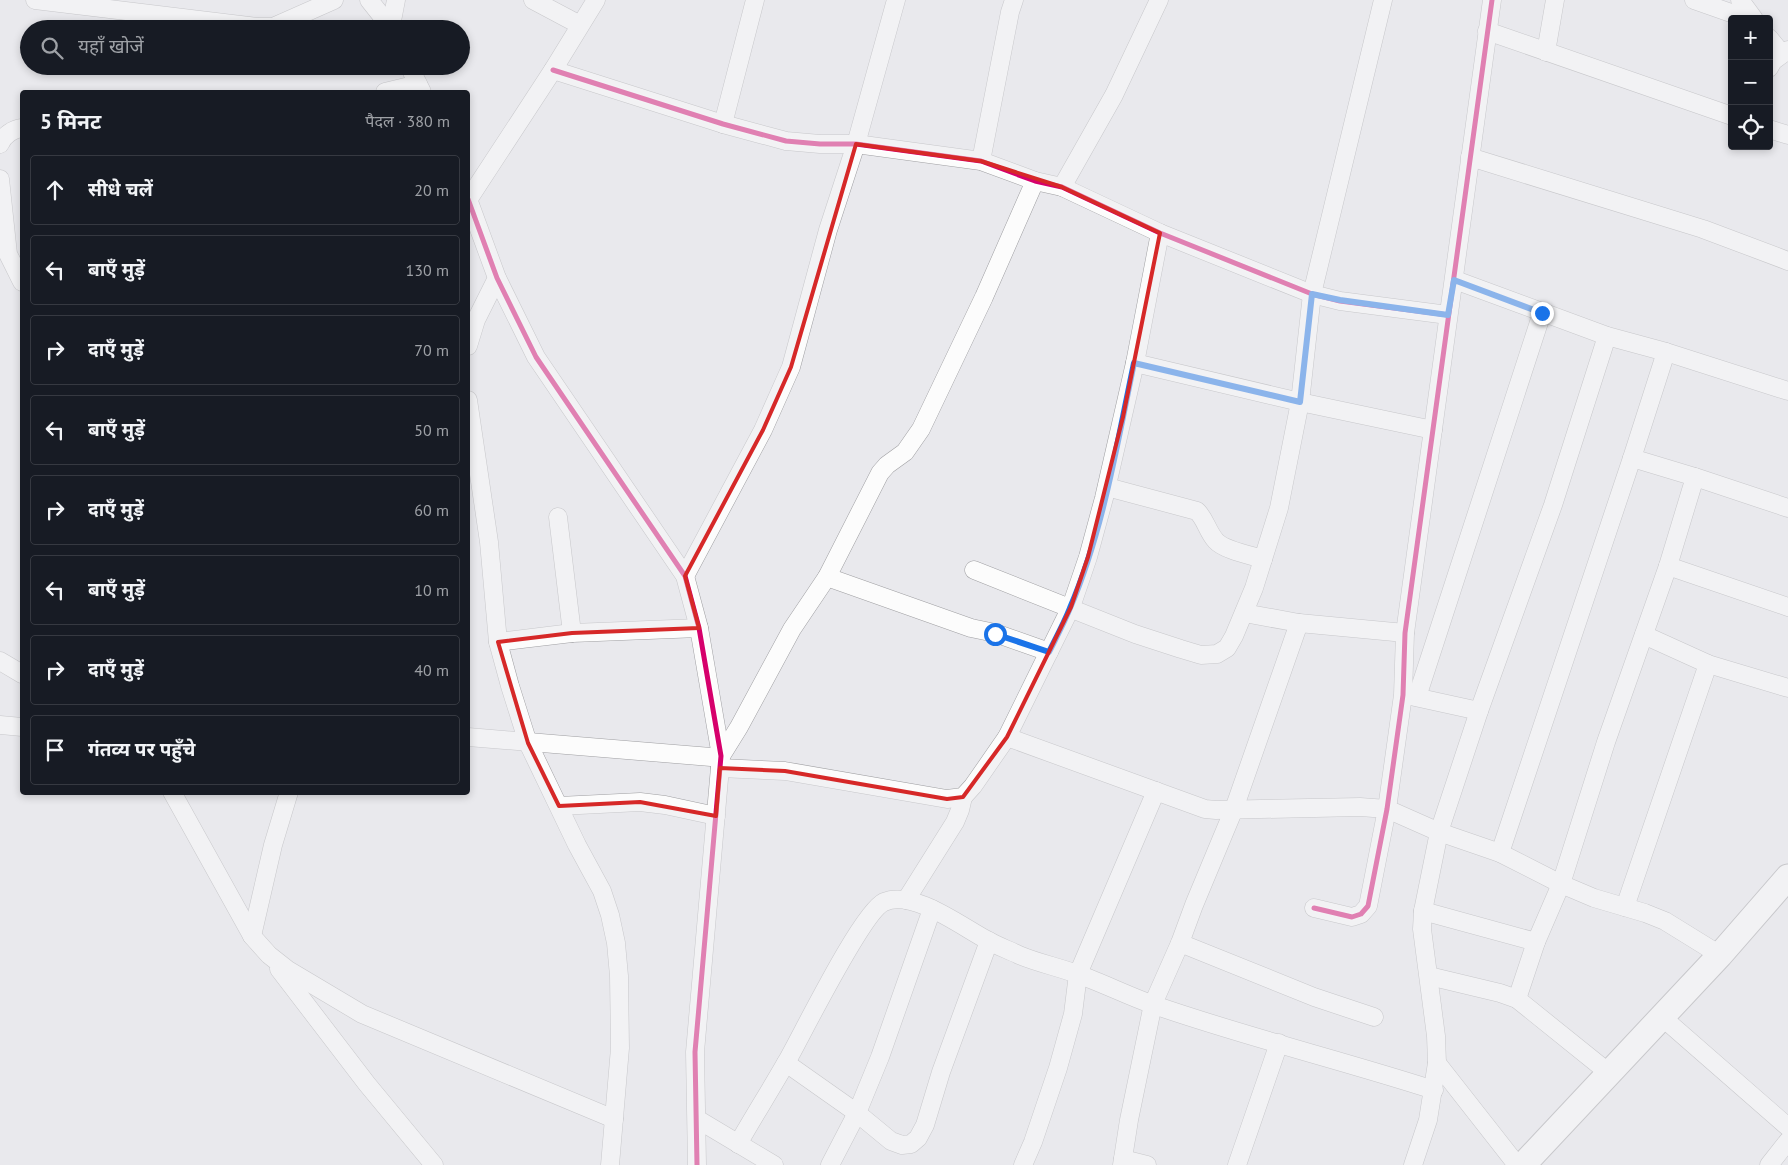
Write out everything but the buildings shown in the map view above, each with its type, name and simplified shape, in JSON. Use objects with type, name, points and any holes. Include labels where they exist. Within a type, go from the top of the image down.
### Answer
[{"type":"street","points":[[35,0],[194,20]]},
{"type":"street","points":[[289,20],[334,0]]},
{"type":"street","points":[[369,0],[385,20]]},
{"type":"street","points":[[392,20],[396,0]]},
{"type":"street","points":[[533,0],[580,25]]},
{"type":"street","points":[[470,196],[553,70],[596,0]]},
{"type":"street","points":[[722,124],[755,0]]},
{"type":"street","points":[[685,576],[763,430],[791,367],[828,230],[856,144],[896,0]]},
{"type":"street","points":[[981,161],[1010,12],[1014,0]]},
{"type":"street","points":[[1062,187],[1114,95],[1159,0]]},
{"type":"street","points":[[974,570],[1135,634],[1201,655],[1217,654],[1227,648],[1244,613],[1279,508],[1300,402],[1312,294],[1383,0]]},
{"type":"street","points":[[1410,696],[1405,633],[1492,0]]},
{"type":"street","points":[[1546,52],[1554,0]]},
{"type":"street","points":[[1694,0],[1737,15]]},
{"type":"street","points":[[1740,0],[1751,15]]},
{"type":"street","points":[[1487,31],[1728,115]]},
{"type":"street","points":[[1773,42],[1785,52],[1773,61]]},
{"type":"street","points":[[553,70],[722,124],[786,141],[820,144],[856,144],[981,161],[1035,182],[1062,187],[1160,233],[1312,294],[1340,300],[1448,315]]},
{"type":"street","points":[[402,90],[420,88],[414,75]]},
{"type":"street","points":[[0,144],[3,137],[20,128]]},
{"type":"street","points":[[1773,130],[1788,135]]},
{"type":"street","points":[[1470,157],[1703,229],[1788,261]]},
{"type":"street","points":[[0,178],[4,253],[20,279]]},
{"type":"street","points":[[720,762],[792,629],[827,577],[880,473],[887,465],[905,452],[921,429],[984,297],[1035,182]]},
{"type":"street","points":[[470,204],[497,278],[536,357],[685,576],[699,628],[720,762],[695,1052],[698,1165]]},
{"type":"street","points":[[906,900],[954,822],[960,810],[963,797],[973,786],[1007,737],[1070,608],[1088,557],[1107,487],[1160,233]]},
{"type":"street","points":[[470,340],[476,320],[497,278]]},
{"type":"street","points":[[1454,280],[1607,336],[1666,352],[1788,391]]},
{"type":"street","points":[[1314,908],[1352,917],[1361,914],[1368,906],[1410,696],[1542,313]]},
{"type":"street","points":[[1413,1165],[1428,1120],[1437,1063],[1436,1036],[1422,929],[1422,910],[1439,832],[1479,711],[1553,505],[1607,336]]},
{"type":"street","points":[[1500,853],[1666,352]]},
{"type":"street","points":[[1134,363],[1300,402],[1433,430]]},
{"type":"street","points":[[470,433],[471,450],[489,542],[498,642],[510,686],[528,742],[602,891],[616,943],[619,976],[620,1048],[610,1165]]},
{"type":"street","points":[[1632,458],[1788,508]]},
{"type":"street","points":[[1517,999],[1536,942],[1561,884],[1606,742],[1668,566],[1695,477]]},
{"type":"street","points":[[1107,487],[1197,511],[1204,518],[1211,534],[1223,547],[1263,559]]},
{"type":"street","points":[[558,517],[572,633]]},
{"type":"street","points":[[1668,566],[1788,607]]},
{"type":"street","points":[[827,577],[971,628],[1049,652]]},
{"type":"street","points":[[1244,613],[1299,623],[1405,633]]},
{"type":"street","points":[[1147,1165],[1123,1162],[1129,1120],[1153,1004],[1180,943],[1234,809],[1299,623]]},
{"type":"street","points":[[498,642],[572,633],[699,628]]},
{"type":"street","points":[[1644,635],[1708,664],[1788,688]]},
{"type":"street","points":[[0,661],[20,673]]},
{"type":"street","points":[[1625,907],[1708,664]]},
{"type":"street","points":[[1410,696],[1479,711]]},
{"type":"street","points":[[0,725],[20,727]]},
{"type":"street","points":[[470,737],[711,757],[720,762],[785,771],[947,799],[963,797]]},
{"type":"street","points":[[1007,737],[1205,808],[1216,810],[1360,806],[1387,809],[1439,832],[1500,853],[1561,884],[1594,898],[1645,912],[1665,921],[1720,955]]},
{"type":"street","points":[[1023,1165],[1033,1142],[1073,1014],[1078,974],[1156,791]]},
{"type":"street","points":[[174,795],[252,936],[367,1084],[434,1165]]},
{"type":"street","points":[[252,936],[273,845],[288,795]]},
{"type":"street","points":[[559,806],[640,802],[665,805],[716,816]]},
{"type":"street","points":[[1523,1165],[1720,955],[1788,877]]},
{"type":"street","points":[[738,1144],[786,1063],[852,942],[876,907],[885,901],[906,900],[932,909],[989,941],[1023,956],[1078,974],[1153,1004],[1434,1090]]},
{"type":"street","points":[[830,1165],[857,1113],[880,1057],[932,909]]},
{"type":"street","points":[[1422,910],[1536,942]]},
{"type":"street","points":[[786,1063],[857,1113],[891,1141],[902,1145],[911,1144],[918,1138],[925,1125],[944,1063],[989,941]]},
{"type":"street","points":[[1180,943],[1314,997],[1374,1017]]},
{"type":"street","points":[[269,956],[288,970],[362,1014],[614,1119]]},
{"type":"street","points":[[1429,976],[1500,992],[1517,999],[1609,1073]]},
{"type":"street","points":[[1662,1017],[1788,1127]]},
{"type":"street","points":[[1237,1165],[1280,1043]]},
{"type":"street","points":[[1437,1063],[1517,1165]]},
{"type":"street","points":[[697,1118],[774,1165]]},
{"type":"street","points":[[1769,1165],[1788,1141]]},
{"type":"highlighted area","points":[[856,144],[981,161],[1062,187],[1160,233],[1123,417],[1088,557],[1071,607],[1007,737],[963,797],[947,799],[785,771],[720,768],[716,816],[640,802],[559,806],[528,743],[498,642],[572,633],[699,628],[685,576],[763,430],[791,367]]},
{"type":"cycle path","points":[[1314,908],[1352,917],[1361,914],[1368,906],[1387,809],[1403,695],[1405,633],[1492,0]]},
{"type":"cycle path","points":[[553,70],[723,124],[786,141],[820,144],[856,144],[981,161],[1035,181],[1062,187],[1160,233],[1312,294],[1340,301],[1448,315]]},
{"type":"cycle path","points":[[470,204],[497,278],[536,357],[685,576],[699,628],[721,756],[695,1052],[697,1165]]},
{"type":"route","points":[[995,634],[1049,652],[1070,608],[1088,557],[1104,498],[1134,363],[1300,402],[1312,294],[1340,300],[1448,315],[1454,280],[1542,313]]}]
